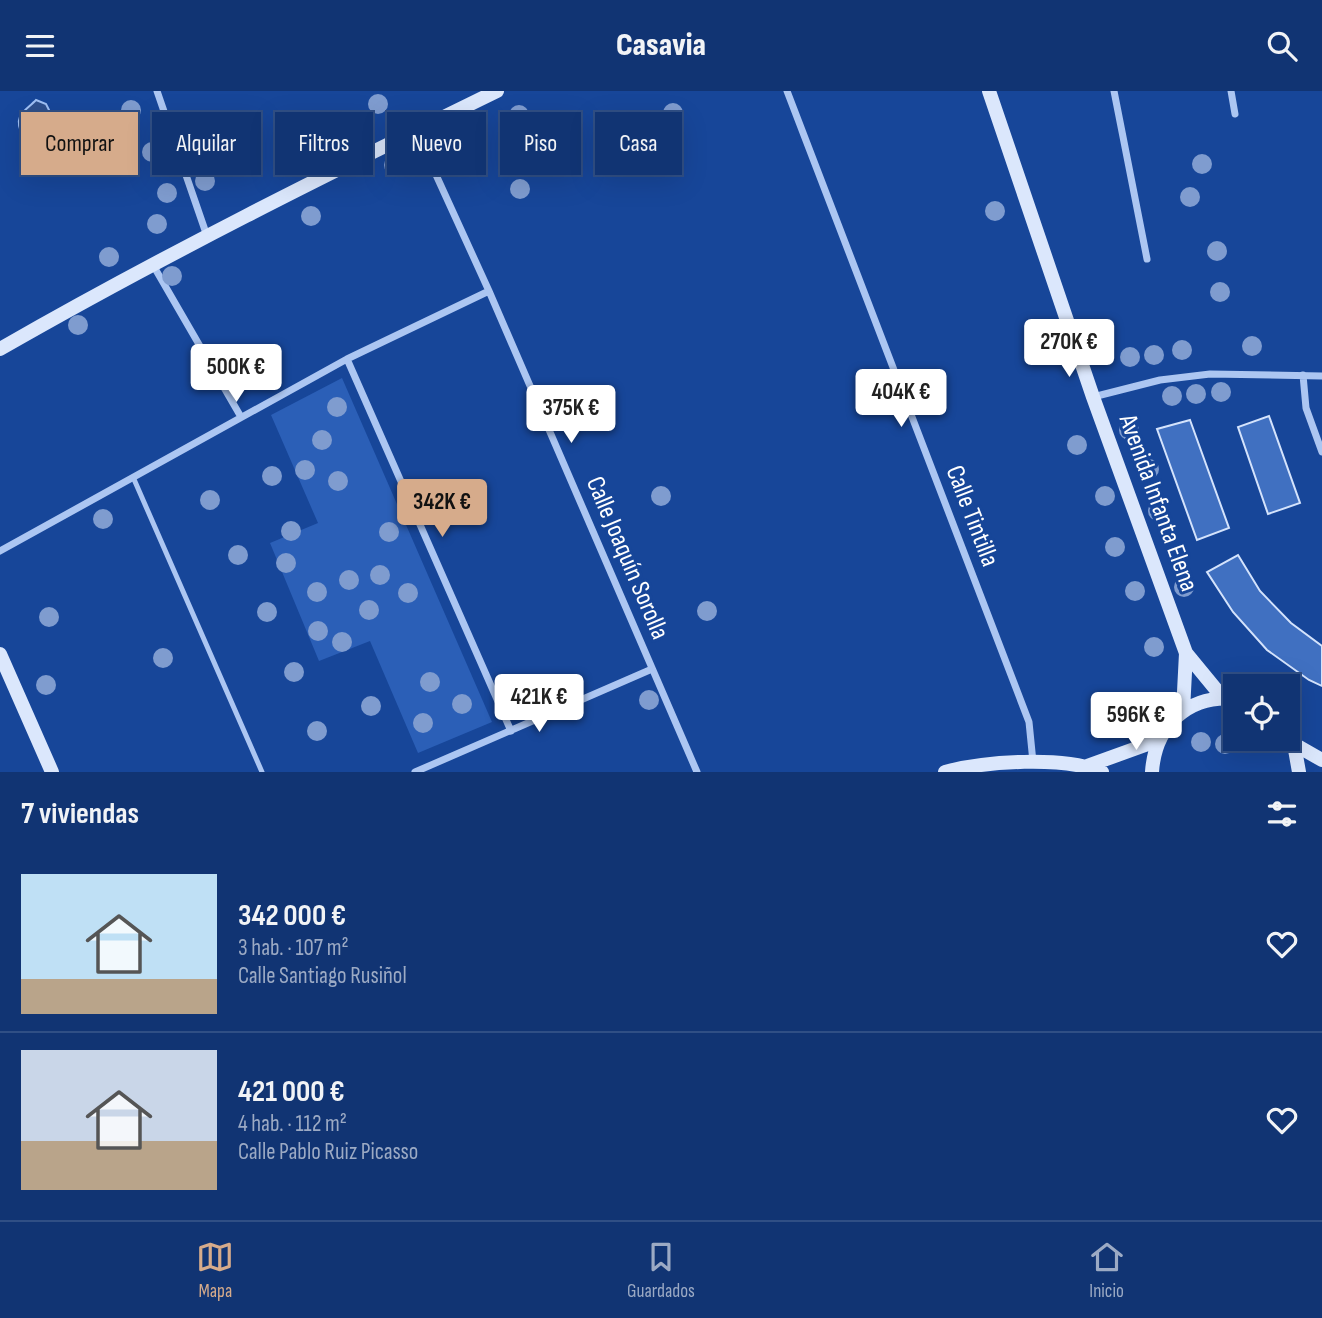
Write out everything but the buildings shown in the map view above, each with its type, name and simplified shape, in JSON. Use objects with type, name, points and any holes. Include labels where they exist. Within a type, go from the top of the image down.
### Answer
[{"type":"street","points":[[157,91],[207,236]]},
{"type":"street","points":[[454,112],[497,91]]},
{"type":"street","name":"Calle Tintilla","points":[[787,91],[1029,722],[1032,762]]},
{"type":"street","name":"Avenida Infanta Elena","points":[[989,91],[1093,397],[1186,653],[1183,711]]},
{"type":"street","points":[[1114,91],[1147,259]]},
{"type":"street","points":[[1231,91],[1235,114]]},
{"type":"street","points":[[0,349],[153,264],[387,146]]},
{"type":"street","name":"Calle Joaquín Sorolla","points":[[436,175],[697,772]]},
{"type":"street","points":[[153,264],[241,417]]},
{"type":"street","points":[[0,551],[347,359],[489,291]]},
{"type":"street","points":[[347,359],[511,731]]},
{"type":"street","points":[[1093,397],[1160,380],[1210,374],[1322,376]]},
{"type":"street","points":[[1303,375],[1306,408],[1322,452]]},
{"type":"street","name":"Avenida Infanta Elena","points":[[1186,653],[1223,692]]},
{"type":"street","points":[[0,654],[52,772]]},
{"type":"street","points":[[415,772],[652,669]]},
{"type":"street","points":[[1152,772],[1153,757],[1159,740],[1169,724],[1183,711],[1202,702],[1223,699]]},
{"type":"street","points":[[1087,766],[1159,740]]},
{"type":"street","points":[[1300,745],[1322,760]]},
{"type":"street","points":[[1294,751],[1299,772]]},
{"type":"street","points":[[945,772],[968,766],[1032,762],[1087,766],[1102,772]]},
{"type":"lane","points":[[133,477],[262,772]]},
{"type":"shaded area","points":[[36,100],[46,104],[50,112],[23,112]]},
{"type":"shaded area","points":[[342,378],[492,722],[418,753],[370,641],[319,661],[270,543],[318,523],[271,415]]}]
